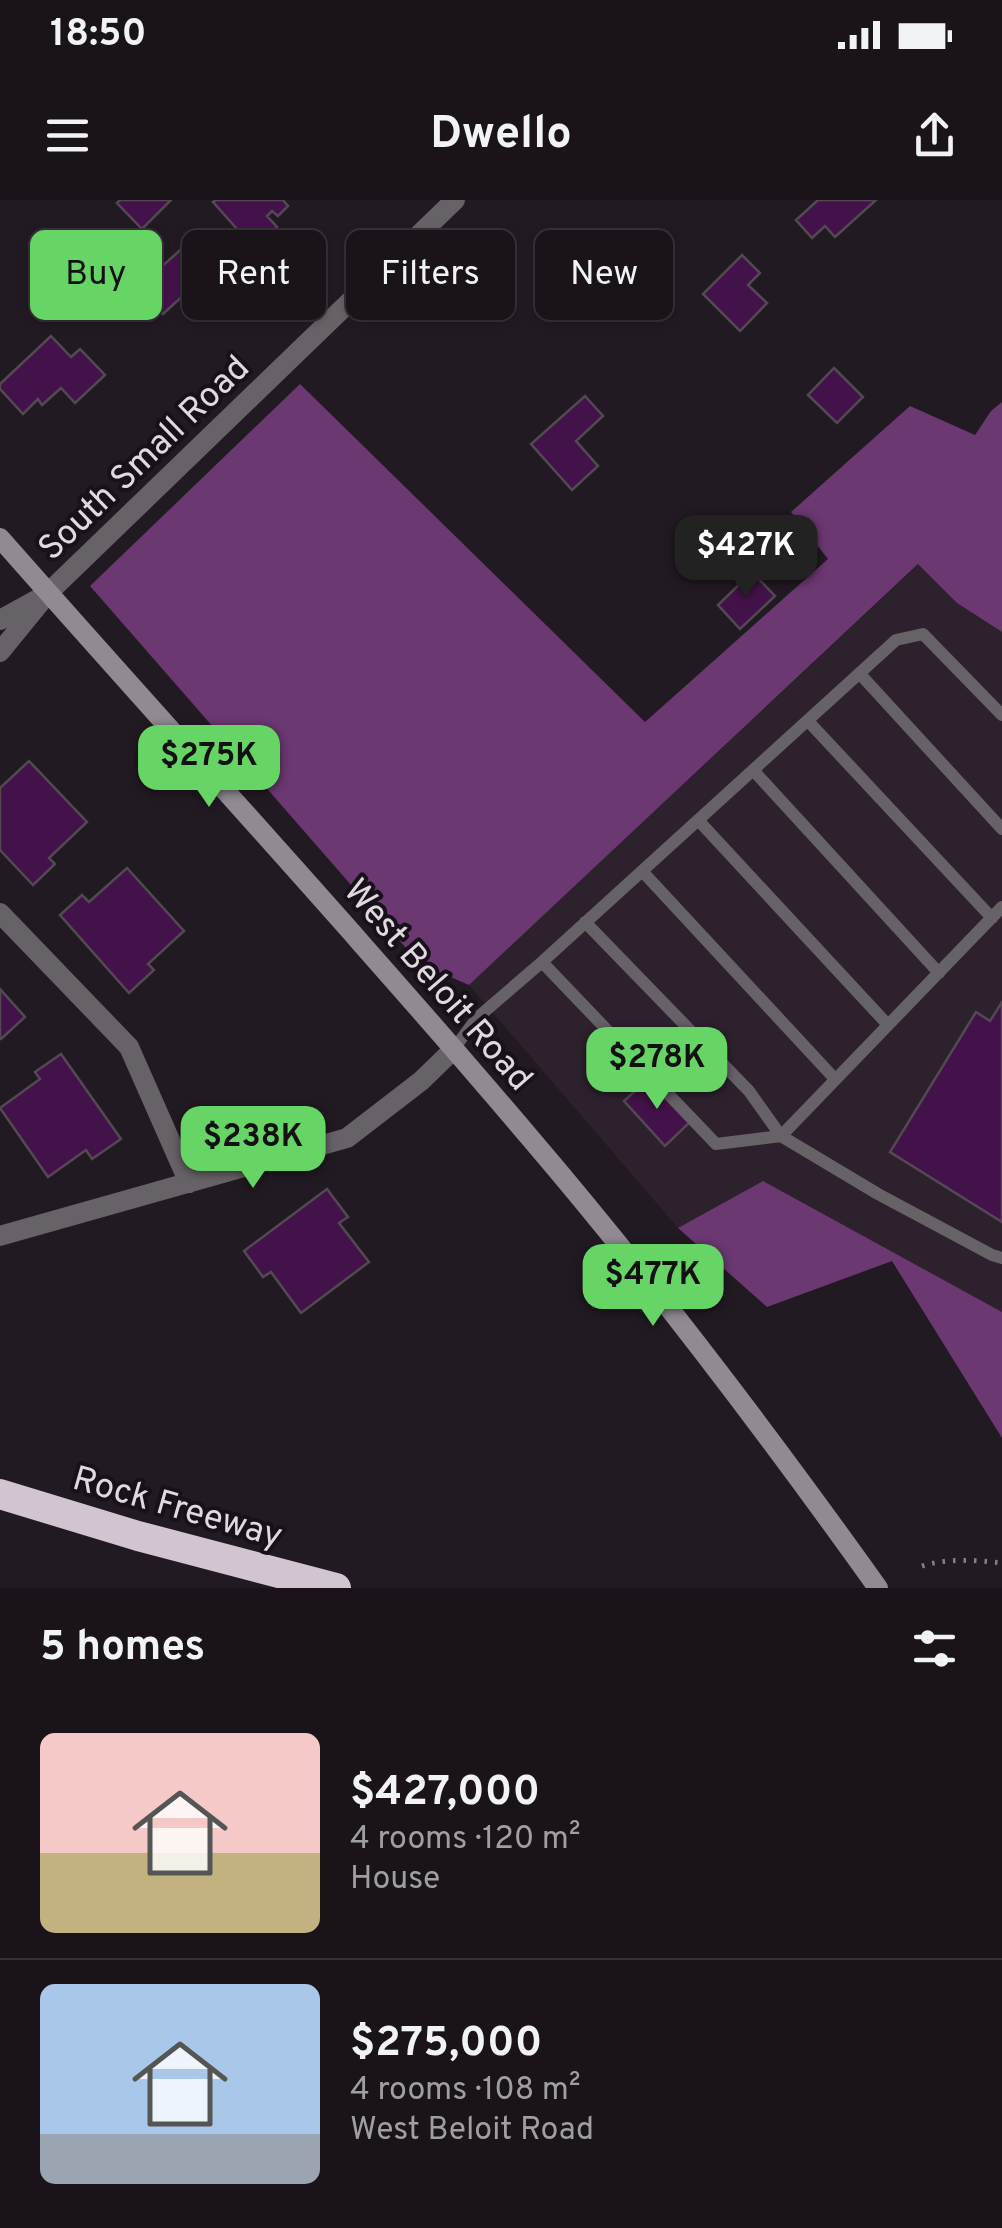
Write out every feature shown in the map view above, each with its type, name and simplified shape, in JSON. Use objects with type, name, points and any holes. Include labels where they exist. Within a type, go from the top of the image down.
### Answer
[{"type":"highway","name":"Rock Freeway","points":[[0,1494],[138,1536],[336,1588]]},
{"type":"main road","name":"West Beloit Road","points":[[0,538],[532,1140],[673,1314],[878,1588]]},
{"type":"street","name":"South Small Road","points":[[48,593],[455,200]]},
{"type":"street","points":[[0,620],[48,593]]},
{"type":"street","points":[[0,652],[48,593]]},
{"type":"street","points":[[0,913],[128,1048],[189,1183]]},
{"type":"street","points":[[0,1236],[347,1138],[421,1081],[453,1050]]},
{"type":"lane","points":[[453,1050],[477,1018],[896,640],[923,634],[1002,715]]},
{"type":"lane","points":[[860,674],[1002,829]]},
{"type":"lane","points":[[542,962],[716,1144],[781,1136],[997,913],[808,720]]},
{"type":"lane","points":[[752,770],[939,972]]},
{"type":"lane","points":[[698,820],[888,1025]]},
{"type":"lane","points":[[642,870],[836,1080]]},
{"type":"lane","points":[[585,922],[749,1092],[781,1136],[878,1194],[1002,1258]]},
{"type":"path","points":[[922,1566],[972,1560],[1002,1562]]},
{"type":"shaded area","points":[[300,384],[645,722],[828,559],[791,512],[910,406],[975,435],[1002,402],[1002,632],[957,603],[918,564],[469,985],[420,964],[90,586]]},
{"type":"shaded area","points":[[919,564],[957,603],[1002,632],[1002,1312],[763,1181],[678,1228],[469,985]]},
{"type":"shaded area","points":[[763,1181],[1002,1312],[1002,1438],[892,1261],[767,1307],[678,1228]]},
{"type":"building","points":[[171,200],[142,229],[117,203]]},
{"type":"building","points":[[283,200],[288,206],[278,216],[272,211],[267,216],[277,227],[274,230],[238,230],[213,202]]},
{"type":"building","points":[[818,200],[876,200],[835,237],[825,226],[812,238],[796,220]]},
{"type":"building","points":[[182,248],[182,297],[163,314],[162,313],[162,266]]},
{"type":"building","points":[[742,255],[760,273],[748,285],[767,303],[740,331],[703,294]]},
{"type":"building","points":[[51,336],[71,357],[80,349],[105,375],[75,403],[61,388],[42,405],[38,399],[23,414],[0,389],[0,384]]},
{"type":"building","points":[[834,368],[863,397],[837,423],[808,395]]},
{"type":"building","points":[[585,396],[603,416],[576,441],[598,466],[572,490],[531,444]]},
{"type":"building","points":[[752,572],[775,596],[740,629],[718,605]]},
{"type":"building","points":[[29,761],[87,822],[49,858],[55,864],[33,885],[0,850],[0,788]]},
{"type":"building","points":[[127,868],[184,931],[148,964],[154,970],[129,993],[60,915],[82,895],[89,902]]},
{"type":"building","points":[[0,989],[25,1017],[1,1039],[0,1038]]},
{"type":"building","points":[[1002,1002],[1002,1222],[890,1152],[976,1012],[990,1021]]},
{"type":"building","points":[[61,1054],[121,1139],[92,1159],[86,1150],[48,1177],[0,1108],[40,1079],[35,1072]]},
{"type":"building","points":[[649,1078],[690,1122],[665,1146],[624,1101]]},
{"type":"building","points":[[327,1189],[348,1217],[339,1223],[369,1262],[301,1313],[271,1272],[263,1277],[244,1251]]}]
